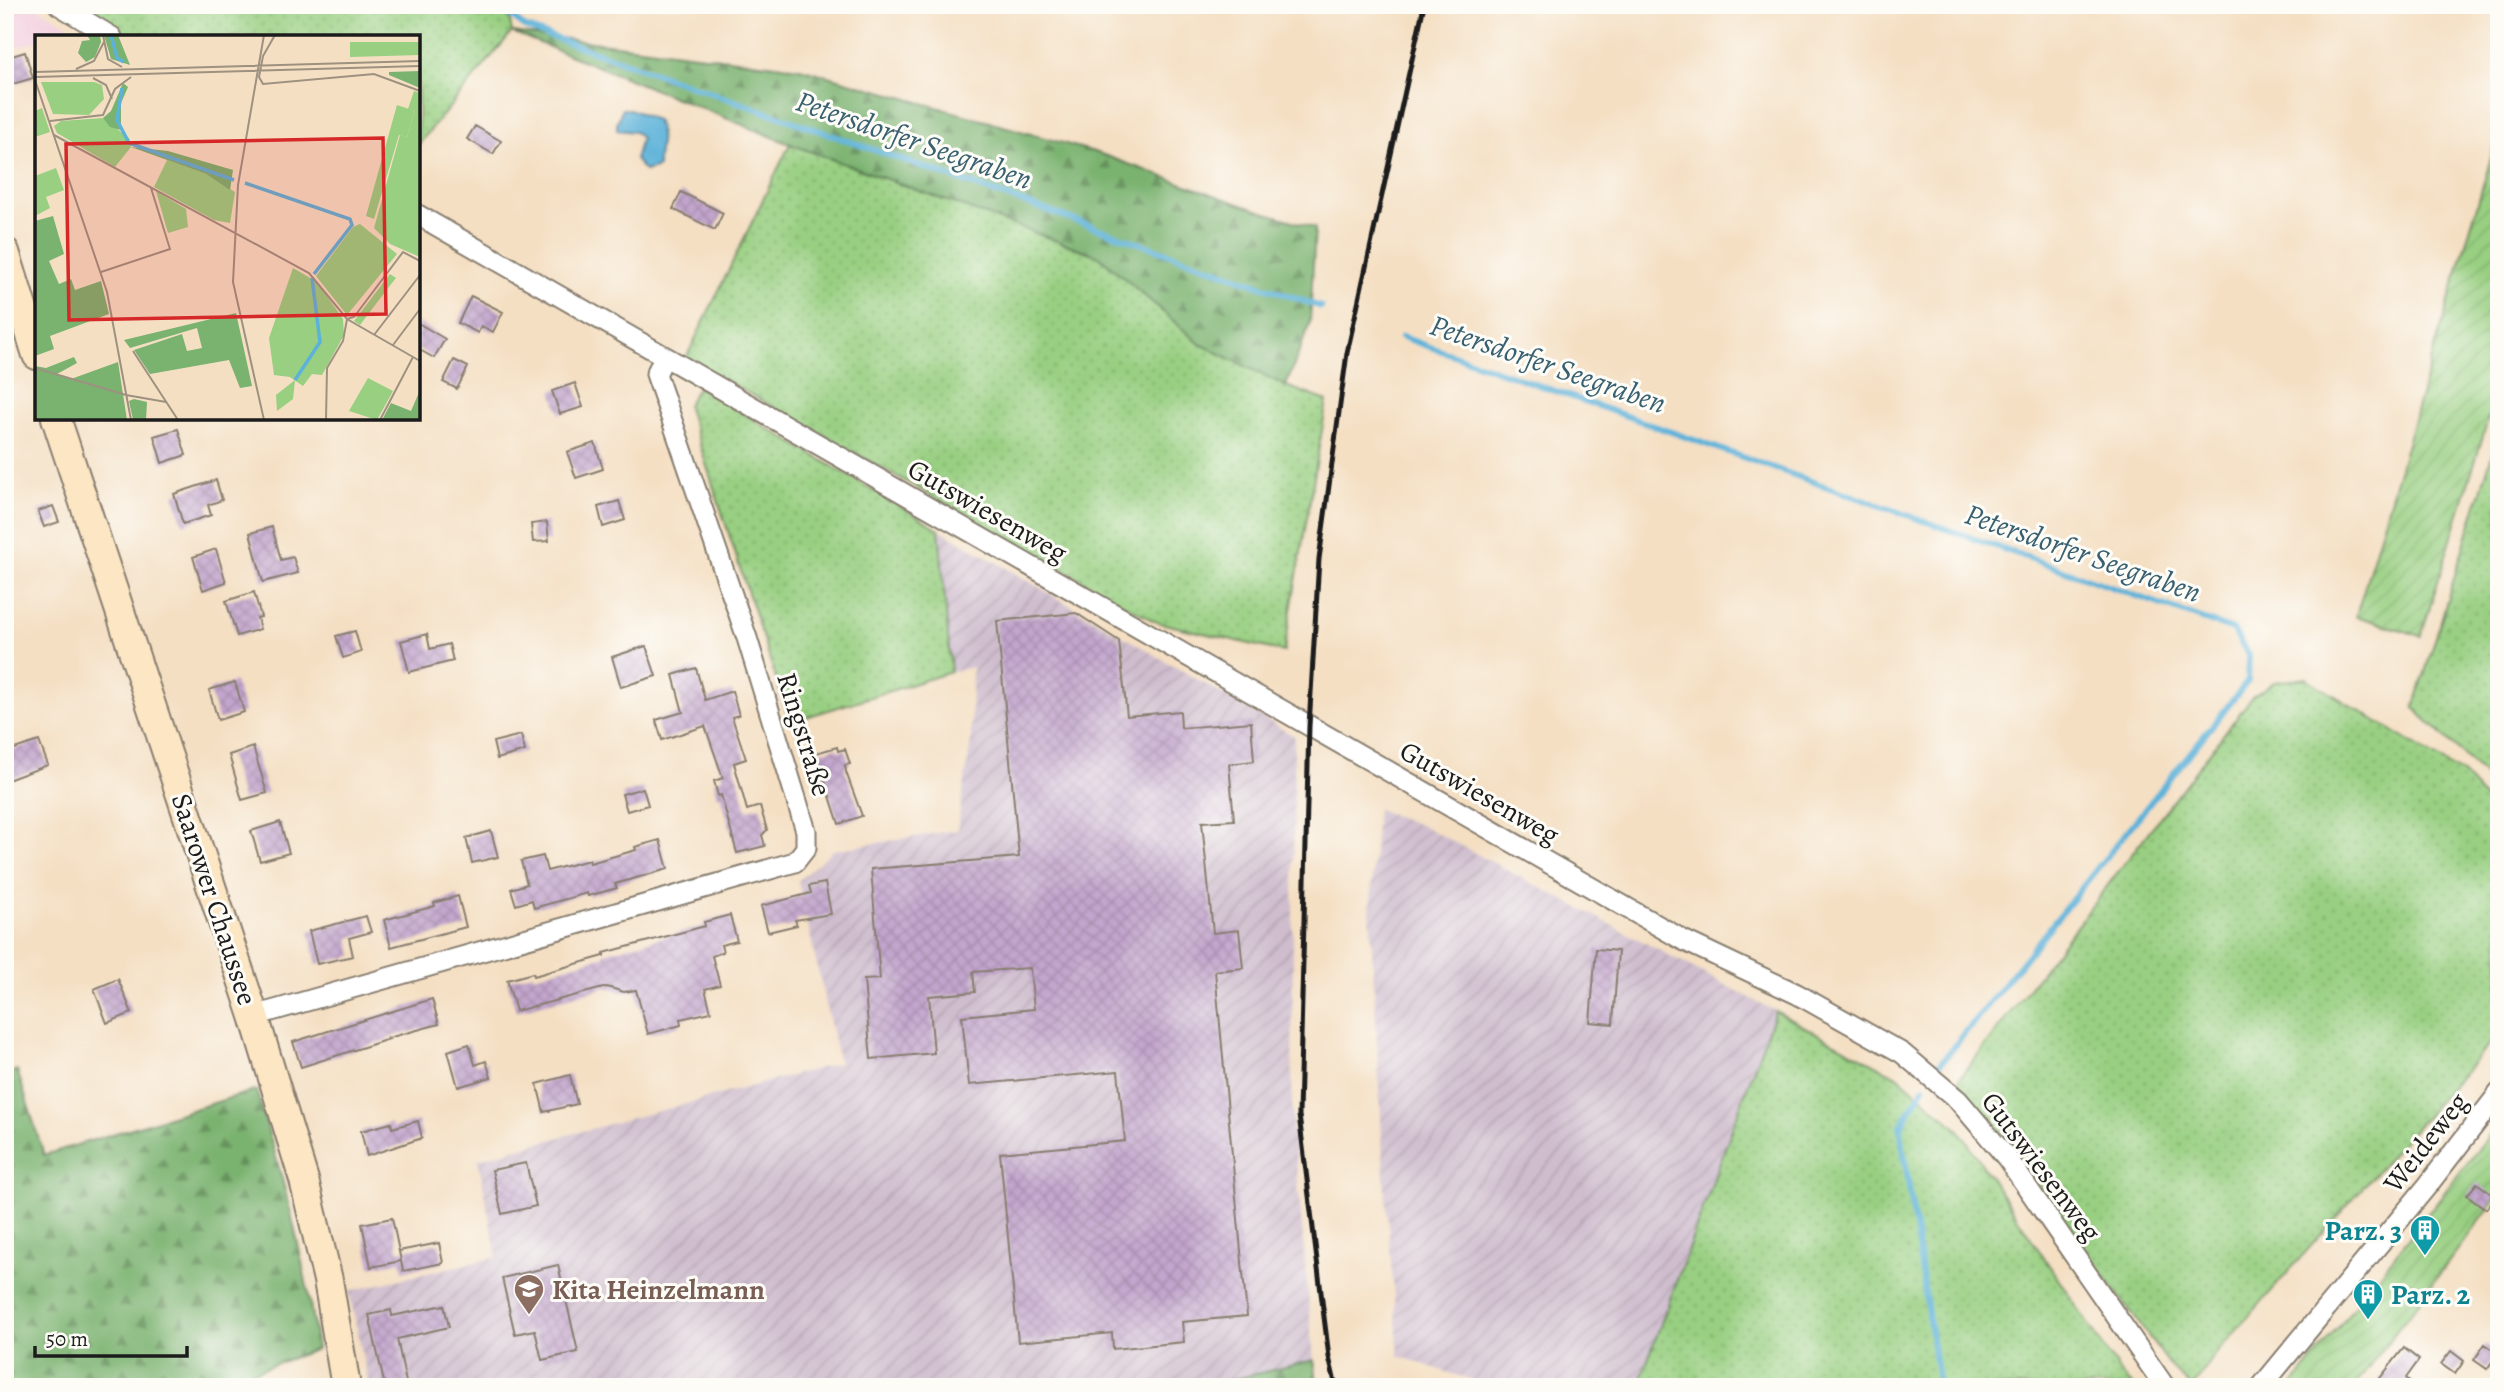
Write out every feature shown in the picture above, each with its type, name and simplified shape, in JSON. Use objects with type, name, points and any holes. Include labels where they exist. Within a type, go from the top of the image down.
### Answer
[{"type":"main road","points":[[5,253],[35,349]]},
{"type":"main road","name":"Saarower Chaussee","points":[[57,420],[254,1016],[304,1180],[328,1280],[346,1387]]},
{"type":"street","points":[[59,5],[109,35]]},
{"type":"street","points":[[420,216],[664,358]]},
{"type":"street","name":"Ringstraße","points":[[254,1016],[795,862],[806,848],[806,831],[747,638],[656,374],[664,358]]},
{"type":"street","name":"Gutswiesenweg","points":[[664,358],[1683,940],[1797,994],[1902,1053],[1958,1100],[2007,1158],[2165,1387]]},
{"type":"street","name":"Weideweg","points":[[2261,1387],[2428,1185],[2499,1093]]},
{"type":"shaded area","points":[[5,5],[33,5],[74,29],[55,35],[35,35],[35,42],[5,50]]},
{"type":"shaded area","points":[[939,529],[1294,736],[1292,1118],[1314,1360],[1202,1387],[369,1387],[349,1291],[497,1257],[478,1159],[839,1063],[798,881],[833,850],[957,830],[971,741],[972,667],[951,672]]},
{"type":"shaded area","points":[[1377,809],[1425,827],[1775,1011],[1638,1387],[1491,1387],[1399,1356],[1384,1177],[1370,912]]},
{"type":"green space","points":[[77,5],[507,5],[512,32],[420,143],[420,35],[125,35]]},
{"type":"green space","points":[[512,32],[800,68],[1098,153],[1242,205],[1315,228],[1310,323],[1286,386],[1200,344],[1099,256],[790,144]]},
{"type":"green space","points":[[2499,131],[2499,384],[2421,636],[2356,616]]},
{"type":"green space","points":[[790,144],[1099,256],[1200,344],[1286,386],[1327,401],[1284,652],[1156,622],[686,358]]},
{"type":"green space","points":[[698,387],[939,529],[951,672],[790,722],[687,405]]},
{"type":"green space","points":[[2499,432],[2499,789],[2414,708]]},
{"type":"green space","points":[[2306,678],[2461,773],[2499,814],[2499,1033],[2214,1356],[2191,1387],[2170,1365],[2065,1223],[2008,1140],[1957,1082],[2252,697],[2274,682]]},
{"type":"green space","points":[[1775,1011],[1899,1077],[1959,1130],[2120,1372],[2134,1387],[1638,1387]]},
{"type":"green space","points":[[17,1070],[44,1155],[256,1090],[292,1218],[317,1349],[212,1387],[5,1387],[5,1075]]},
{"type":"green space","points":[[2499,1123],[2499,1195],[2354,1387],[2291,1387]]},
{"type":"green space","points":[[1314,1360],[1318,1387],[1202,1387]]},
{"type":"water","points":[[622,109],[630,109],[656,120],[660,138],[658,167],[645,171],[635,160],[641,138],[635,132],[617,130]]},
{"type":"building","points":[[25,52],[33,78],[9,85],[5,58]]},
{"type":"building","points":[[475,126],[501,141],[493,154],[467,139]]},
{"type":"building","points":[[681,192],[723,213],[715,230],[673,209]]},
{"type":"building","points":[[471,296],[503,312],[493,332],[481,326],[478,333],[458,323]]},
{"type":"building","points":[[420,324],[445,339],[434,358],[420,350]]},
{"type":"building","points":[[454,360],[468,367],[457,389],[443,382]]},
{"type":"building","points":[[575,383],[583,407],[560,414],[552,391]]},
{"type":"building","points":[[178,429],[186,455],[162,463],[154,436]]},
{"type":"building","points":[[595,443],[603,469],[576,478],[567,452]]},
{"type":"building","points":[[216,480],[222,500],[208,505],[211,515],[183,524],[174,494]]},
{"type":"building","points":[[619,501],[625,520],[603,527],[598,507]]},
{"type":"building","points":[[53,506],[59,522],[44,527],[38,511]]},
{"type":"building","points":[[547,522],[549,541],[533,542],[531,524]]},
{"type":"building","points":[[272,527],[281,560],[293,557],[298,573],[263,582],[250,533]]},
{"type":"building","points":[[216,549],[226,582],[203,590],[193,557]]},
{"type":"building","points":[[254,592],[261,617],[257,618],[260,629],[237,636],[226,601]]},
{"type":"building","points":[[1076,613],[1119,641],[1127,716],[1180,711],[1181,728],[1251,722],[1254,761],[1229,764],[1234,820],[1202,822],[1213,933],[1239,930],[1243,968],[1215,971],[1247,1316],[1182,1322],[1184,1342],[1113,1349],[1112,1333],[1018,1342],[1000,1153],[1125,1141],[1118,1071],[969,1085],[962,1016],[1034,1009],[1030,968],[973,972],[975,992],[929,996],[934,1053],[871,1059],[864,980],[880,979],[871,869],[1019,857],[997,621]]},
{"type":"building","points":[[355,631],[361,652],[343,658],[336,636]]},
{"type":"building","points":[[427,634],[430,649],[449,644],[453,661],[409,672],[401,641]]},
{"type":"building","points":[[646,646],[656,676],[621,687],[612,657]]},
{"type":"building","points":[[696,668],[705,700],[732,691],[739,715],[732,717],[746,759],[734,763],[747,810],[760,806],[767,830],[762,835],[765,846],[737,853],[721,795],[718,796],[714,781],[723,778],[705,726],[662,740],[656,720],[683,712],[673,675]]},
{"type":"building","points":[[235,682],[244,712],[218,720],[209,690]]},
{"type":"building","points":[[521,735],[525,751],[497,759],[493,742]]},
{"type":"building","points":[[39,741],[48,765],[5,781],[5,752]]},
{"type":"building","points":[[253,747],[267,793],[242,800],[229,755]]},
{"type":"building","points":[[837,747],[838,751],[845,749],[850,764],[845,765],[846,772],[862,816],[839,824],[816,753]]},
{"type":"building","points":[[643,788],[648,805],[627,811],[622,794]]},
{"type":"building","points":[[280,822],[289,853],[260,861],[251,831]]},
{"type":"building","points":[[491,831],[498,857],[472,863],[466,838]]},
{"type":"building","points":[[660,840],[668,869],[615,884],[617,888],[588,896],[587,893],[534,908],[532,900],[516,905],[511,889],[527,884],[521,861],[543,856],[547,871],[589,860],[590,863]]},
{"type":"building","points":[[825,883],[831,914],[795,920],[797,925],[768,932],[761,906],[811,893],[809,886]]},
{"type":"building","points":[[458,896],[466,927],[391,947],[384,920],[435,906],[434,903]]},
{"type":"building","points":[[730,915],[737,941],[721,945],[723,952],[712,956],[720,985],[705,989],[711,1012],[680,1019],[681,1025],[648,1034],[636,990],[624,992],[607,987],[516,1011],[507,980],[533,973],[534,976],[604,956],[604,953],[705,926],[704,922]]},
{"type":"building","points":[[366,916],[371,932],[349,938],[353,956],[317,964],[309,931]]},
{"type":"building","points":[[1596,949],[1618,951],[1613,1024],[1590,1022]]},
{"type":"building","points":[[118,979],[132,1013],[107,1023],[94,989]]},
{"type":"building","points":[[432,999],[439,1024],[301,1067],[293,1042]]},
{"type":"building","points":[[469,1044],[475,1065],[486,1061],[491,1077],[458,1087],[448,1051]]},
{"type":"building","points":[[570,1075],[577,1104],[544,1112],[537,1084]]},
{"type":"building","points":[[418,1121],[422,1138],[367,1156],[361,1131],[391,1123],[392,1128]]},
{"type":"building","points":[[526,1163],[536,1206],[502,1214],[492,1170]]},
{"type":"building","points":[[2477,1183],[2495,1197],[2486,1209],[2467,1195]]},
{"type":"building","points":[[392,1218],[401,1261],[371,1267],[362,1224]]},
{"type":"building","points":[[439,1243],[443,1263],[403,1271],[399,1251]]},
{"type":"building","points":[[558,1265],[578,1352],[542,1360],[535,1330],[515,1334],[502,1278]]},
{"type":"building","points":[[444,1305],[449,1327],[397,1339],[407,1387],[385,1387],[369,1315],[391,1310],[392,1316]]},
{"type":"building","points":[[2485,1344],[2498,1353],[2487,1369],[2474,1360]]},
{"type":"building","points":[[2404,1348],[2419,1360],[2406,1378],[2416,1387],[2373,1387]]},
{"type":"building","points":[[2451,1351],[2464,1361],[2455,1374],[2441,1364]]},
{"type":"waterway","name":"Petersdorfer Seegraben","points":[[499,5],[524,27],[1321,307]]},
{"type":"waterway","name":"Petersdorfer Seegraben","points":[[1402,337],[2233,630],[2249,656],[2248,681],[1940,1064]]},
{"type":"waterway","name":"Petersdorfer Seegraben","points":[[1924,1087],[1900,1127],[1939,1387]]},
{"type":"railway","points":[[1336,1387],[1329,1357],[1299,1115],[1309,726],[1319,559],[1347,353],[1424,5]]},
{"type":"place","name":"Parz. 3","points":[[2425,1257]]},
{"type":"place","name":"Kita Heinzelmann","points":[[529,1316]]},
{"type":"place","name":"Parz. 2","points":[[2368,1321]]}]
